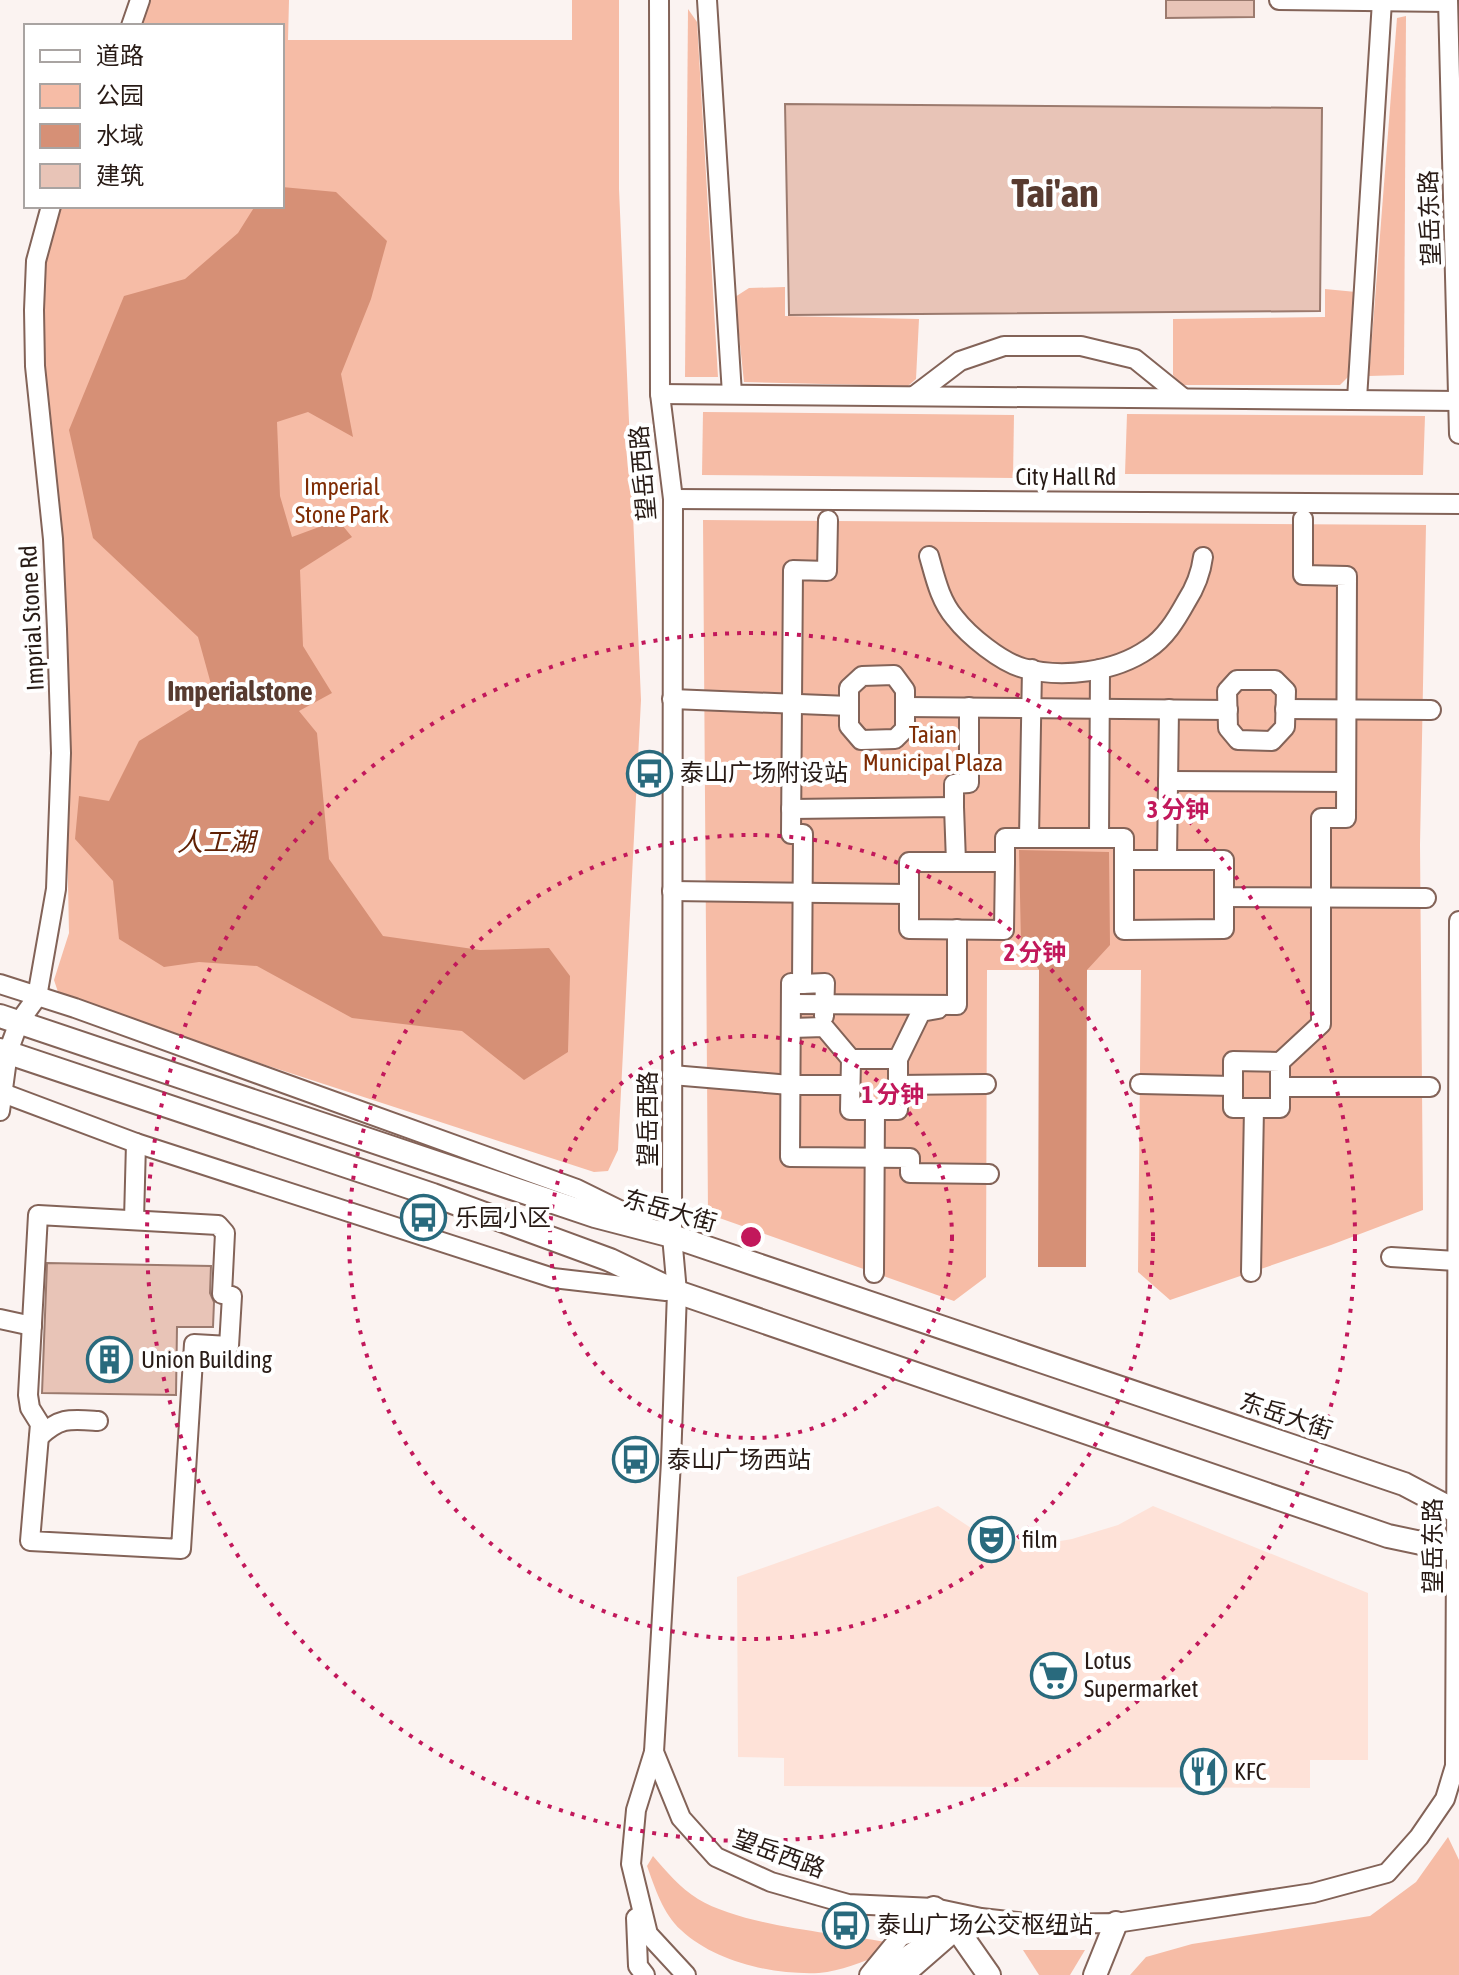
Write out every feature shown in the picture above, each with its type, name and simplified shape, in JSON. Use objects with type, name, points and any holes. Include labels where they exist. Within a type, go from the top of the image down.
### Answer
[{"type":"main road","name":"东岳大街","points":[[10,1019],[595,1216],[672,1236],[738,1258],[1404,1484],[1458,1513]]},
{"type":"main road","points":[[4,1051],[433,1195],[610,1260],[677,1292],[723,1308],[1388,1536],[1458,1551]]},
{"type":"main road","points":[[934,1908],[954,1925],[989,1975]]},
{"type":"main road","points":[[1095,1975],[1116,1923]]},
{"type":"street","points":[[132,24],[140,0]]},
{"type":"street","name":"望岳西路","points":[[659,0],[660,394],[673,499],[672,1236],[677,1292],[671,1462],[654,1752],[681,1818],[716,1857],[771,1882],[848,1904],[934,1908],[981,1918],[1035,1924],[1116,1923]]},
{"type":"street","points":[[707,0],[732,394]]},
{"type":"street","points":[[1279,0],[1448,1]]},
{"type":"street","points":[[1357,399],[1382,1]]},
{"type":"street","name":"望岳东路","points":[[1448,1],[1454,54],[1459,434]]},
{"type":"street","name":"Imprial Stone Rd","points":[[0,1098],[10,1019],[37,997],[56,889],[61,753],[53,539],[35,366],[34,324],[36,261],[50,208]]},
{"type":"street","points":[[914,396],[960,361],[1004,346],[1081,346],[1135,359],[1182,397]]},
{"type":"street","points":[[660,394],[1459,401]]},
{"type":"street","name":"City Hall Rd","points":[[673,499],[1459,504]]},
{"type":"street","points":[[1280,1062],[1280,1108],[1233,1108],[1233,1061],[1280,1062],[1321,1024],[1321,818],[1346,818],[1347,576],[1303,575],[1303,519]]},
{"type":"street","points":[[802,984],[803,834],[791,834],[793,570],[827,571],[828,520]]},
{"type":"street","points":[[929,556],[937,585],[953,616],[980,643],[1021,668],[1065,674],[1100,669],[1147,650],[1173,625],[1202,570],[1203,557]]},
{"type":"street","points":[[1029,838],[1032,669]]},
{"type":"street","points":[[1099,838],[1100,669]]},
{"type":"street","points":[[894,675],[905,690],[905,707],[905,729],[895,739],[861,740],[849,726],[849,688],[862,676],[894,675]]},
{"type":"street","points":[[1237,680],[1275,680],[1286,691],[1285,709],[1285,727],[1272,741],[1238,740],[1228,728],[1227,691],[1237,680]]},
{"type":"street","points":[[672,699],[849,706]]},
{"type":"street","points":[[905,707],[1228,710]]},
{"type":"street","points":[[956,862],[954,784],[969,783],[969,707]]},
{"type":"street","points":[[1167,860],[1169,709]]},
{"type":"street","points":[[1285,709],[1431,710]]},
{"type":"street","points":[[1168,781],[1346,782]]},
{"type":"street","points":[[791,809],[954,807]]},
{"type":"street","points":[[1005,862],[909,862],[909,929],[1004,930],[1005,862],[1005,838],[1124,838],[1124,860],[1124,930],[1224,929],[1224,860],[1124,860]]},
{"type":"street","points":[[672,891],[909,894]]},
{"type":"street","points":[[1224,897],[1426,898]]},
{"type":"street","name":"望岳东路","points":[[1116,1923],[1313,1893],[1387,1873],[1419,1837],[1445,1799],[1455,1766],[1459,921]]},
{"type":"street","points":[[957,929],[957,1005]]},
{"type":"street","points":[[957,1005],[921,1012],[898,1059],[898,1110],[850,1110],[851,1059],[824,1027],[825,983],[791,983],[790,1157],[910,1158],[910,1173],[989,1174]]},
{"type":"street","points":[[0,984],[75,1008],[577,1189],[672,1236]]},
{"type":"street","points":[[791,1004],[957,1005]]},
{"type":"street","points":[[791,1028],[824,1027]]},
{"type":"street","points":[[851,1059],[898,1059]]},
{"type":"street","points":[[672,1075],[790,1085],[850,1085]]},
{"type":"street","points":[[898,1085],[986,1084]]},
{"type":"street","points":[[1140,1084],[1233,1086]]},
{"type":"street","points":[[1280,1087],[1430,1087]]},
{"type":"street","points":[[0,1098],[553,1278],[677,1292]]},
{"type":"street","points":[[1251,1272],[1254,1108]]},
{"type":"street","points":[[874,1273],[875,1110]]},
{"type":"street","points":[[134,1220],[136,1143]]},
{"type":"street","points":[[38,1215],[218,1225],[225,1233],[222,1294],[232,1296],[229,1346],[194,1344],[181,1549],[30,1541],[40,1424],[30,1408],[28,1395],[32,1326],[38,1215]]},
{"type":"street","points":[[1391,1257],[1456,1261]]},
{"type":"street","points":[[0,1319],[32,1326]]},
{"type":"street","points":[[39,1437],[54,1423],[69,1419],[98,1421]]},
{"type":"street","points":[[654,1752],[636,1810],[631,1864],[648,1934],[686,1975]]},
{"type":"street","points":[[635,1879],[638,1966],[645,1975]]},
{"type":"street","points":[[869,1975],[868,1972],[901,1936],[981,1918]]},
{"type":"street","points":[[886,1975],[916,1949],[954,1925]]},
{"type":"street","points":[[905,1975],[951,1937],[954,1925]]},
{"type":"shaded area","name":"Lotus Supermarket","points":[[938,1506],[971,1528],[1009,1540],[1049,1543],[1118,1525],[1153,1506],[1368,1593],[1368,1760],[1310,1760],[1310,1788],[784,1786],[784,1758],[738,1757],[737,1577]]},
{"type":"green space","name":"Imperial Stone Park","points":[[133,0],[289,0],[288,40],[572,40],[572,0],[619,0],[619,189],[641,700],[618,1150],[608,1171],[594,1172],[60,998],[54,980],[69,933],[64,678],[39,321],[44,243],[61,208],[284,208],[284,24],[125,24]]},
{"type":"green space","points":[[688,9],[697,22],[718,377],[685,377]]},
{"type":"green space","points":[[1406,16],[1404,375],[1369,376],[1397,18]]},
{"type":"green space","points":[[785,287],[785,316],[919,319],[916,379],[908,386],[744,382],[735,297],[749,288]]},
{"type":"green space","points":[[1325,289],[1356,292],[1348,377],[1340,385],[1181,385],[1173,375],[1173,319],[1325,317]]},
{"type":"green space","points":[[703,412],[1014,415],[1013,478],[702,475]]},
{"type":"green space","points":[[1127,414],[1425,416],[1423,475],[1125,474]]},
{"type":"green space","name":"Taian Municipal Plaza","points":[[703,520],[1426,525],[1420,845],[1423,1210],[1170,1300],[1138,1272],[1141,970],[987,970],[986,1277],[954,1301],[708,1214]]},
{"type":"green space","points":[[1448,1837],[1459,1860],[1459,1975],[1130,1975],[1146,1957],[1192,1944],[1370,1916],[1416,1882]]},
{"type":"green space","points":[[653,1856],[685,1890],[717,1908],[763,1922],[886,1942],[883,1954],[819,1973],[764,1969],[727,1958],[695,1941],[669,1916],[647,1866]]},
{"type":"green space","points":[[1023,1950],[1085,1950],[1070,1975],[1039,1975]]},
{"type":"water","name":"人工湖","points":[[284,187],[336,192],[387,241],[371,299],[341,374],[353,437],[308,412],[277,422],[280,496],[292,537],[338,520],[352,537],[300,570],[303,646],[332,693],[299,711],[317,733],[329,859],[383,936],[480,950],[549,948],[570,976],[568,1052],[524,1080],[462,1031],[352,1018],[257,966],[199,962],[164,967],[119,939],[113,881],[75,839],[79,796],[109,801],[139,741],[214,695],[198,637],[93,538],[69,430],[124,296],[185,279],[238,233],[254,208],[284,208]]},
{"type":"water","points":[[1019,850],[1109,852],[1110,945],[1087,970],[1086,1267],[1038,1267],[1039,970],[1021,943]]},
{"type":"building","points":[[1166,0],[1254,0],[1254,17],[1166,18]]},
{"type":"building","points":[[785,104],[1322,108],[1320,311],[789,315]]},
{"type":"building","name":"Union Building","points":[[47,1263],[211,1266],[213,1327],[177,1327],[176,1395],[42,1393]]},
{"type":"place","name":"泰山广场附设站","points":[[649,773]]},
{"type":"place","name":"乐园小区","points":[[424,1218]]},
{"type":"place","name":"Union Building","points":[[110,1360]]},
{"type":"place","name":"泰山广场西站","points":[[636,1460]]},
{"type":"place","name":"film","points":[[991,1540]]},
{"type":"place","name":"Lotus Supermarket","points":[[1053,1675]]},
{"type":"place","name":"KFC","points":[[1203,1772]]},
{"type":"place","name":"泰山广场公交枢纽站","points":[[846,1925]]},
{"type":"district","name":"Tai'an","points":[[1055,193]]},
{"type":"district","name":"Imperialstone","points":[[240,691]]}]
